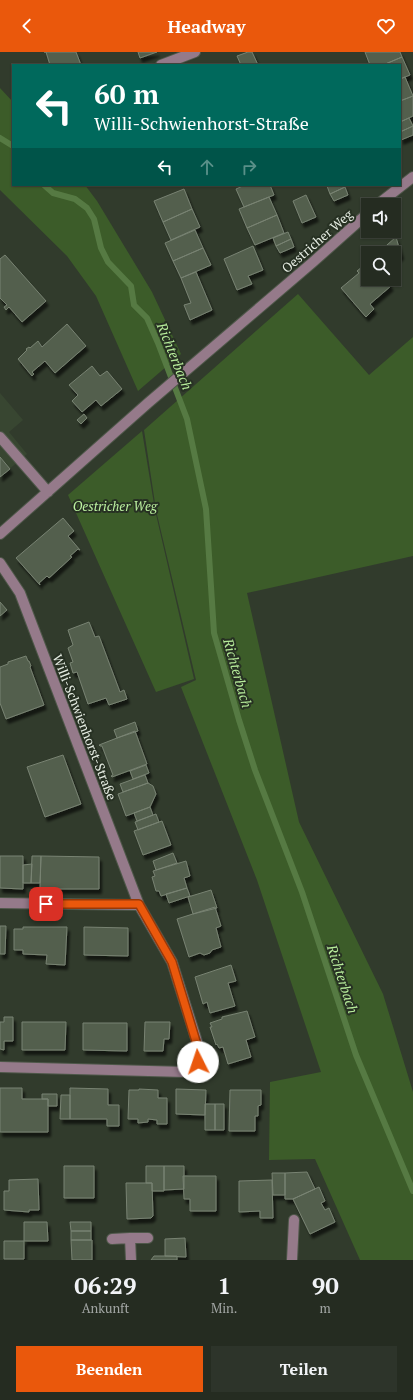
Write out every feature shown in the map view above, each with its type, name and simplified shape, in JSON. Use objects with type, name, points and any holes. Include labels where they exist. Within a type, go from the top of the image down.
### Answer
[{"type":"street","points":[[164,64],[195,52]]},
{"type":"street","points":[[387,198],[413,177]]},
{"type":"street","name":"Oestricher Weg","points":[[0,534],[361,219]]},
{"type":"street","points":[[0,437],[48,492]]},
{"type":"street","name":"Willi-Schwienhorst-Straße","points":[[0,563],[20,593],[139,904],[172,962],[198,1048],[198,1062],[186,1072],[0,1067]]},
{"type":"street","points":[[0,903],[139,904]]},
{"type":"street","points":[[292,1260],[294,1220]]},
{"type":"street","points":[[130,1238],[130,1260]]},
{"type":"street","points":[[112,1239],[148,1238]]},
{"type":"shaded area","points":[[0,393],[23,420],[9,432],[27,454],[0,477]]},
{"type":"green space","points":[[0,88],[12,101],[12,186],[86,186],[97,201],[152,292],[181,354],[138,391],[96,296],[67,256],[0,190]]},
{"type":"green space","points":[[298,294],[369,375],[413,337],[413,556],[247,593],[299,822],[383,994],[413,1092],[413,1260],[360,1260],[315,1159],[269,1160],[270,1082],[321,1072],[257,880],[181,687],[196,680],[156,510],[144,430]]},
{"type":"green space","name":"Oestricher Weg","points":[[142,431],[155,510],[194,679],[156,692],[68,495]]},
{"type":"building","points":[[46,52],[76,52],[81,64],[50,64]]},
{"type":"building","points":[[138,52],[157,52],[140,58]]},
{"type":"building","points":[[252,52],[258,64],[241,64],[237,56]]},
{"type":"building","points":[[365,52],[400,52],[402,57],[385,64],[370,64]]},
{"type":"building","points":[[402,57],[410,75],[401,79],[401,64],[385,64]]},
{"type":"building","points":[[405,77],[413,96],[401,101],[401,79]]},
{"type":"building","points":[[413,96],[413,116],[401,122],[401,101]]},
{"type":"building","points":[[409,118],[413,126],[401,132],[401,122]]},
{"type":"building","points":[[413,126],[413,135],[401,140],[401,132]]},
{"type":"building","points":[[243,186],[270,186],[274,195],[244,207],[236,189]]},
{"type":"building","points":[[327,186],[344,186],[345,187],[330,194]]},
{"type":"building","points":[[345,187],[348,195],[334,201],[330,194]]},
{"type":"building","points":[[184,189],[192,209],[163,222],[154,201]]},
{"type":"building","points":[[306,195],[316,217],[302,223],[293,201]]},
{"type":"building","points":[[269,197],[277,215],[247,228],[239,209]]},
{"type":"building","points":[[192,209],[200,227],[171,240],[163,222]]},
{"type":"building","points":[[277,215],[284,233],[255,245],[247,228]]},
{"type":"building","points":[[195,230],[203,248],[173,261],[165,243]]},
{"type":"building","points":[[288,232],[291,239],[276,246],[273,238]]},
{"type":"building","points":[[395,238],[396,238],[398,246],[386,246]]},
{"type":"building","points":[[291,239],[294,247],[280,253],[276,246]]},
{"type":"building","points":[[253,246],[263,270],[248,276],[252,284],[237,290],[224,259]]},
{"type":"building","points":[[203,248],[211,265],[181,278],[173,261]]},
{"type":"building","points":[[5,255],[46,301],[22,322],[9,307],[6,310],[4,307],[7,305],[0,298],[0,259]]},
{"type":"building","points":[[361,268],[361,286],[391,286],[370,304],[374,309],[366,317],[341,288],[359,273],[357,271]]},
{"type":"building","points":[[196,272],[212,310],[190,320],[184,305],[191,303],[181,278]]},
{"type":"building","points":[[67,324],[86,346],[55,373],[45,361],[32,372],[34,374],[32,376],[18,359],[27,350],[26,349],[29,347],[30,348],[38,341],[42,347]]},
{"type":"building","points":[[92,366],[100,376],[107,371],[122,389],[101,406],[96,400],[82,412],[72,401],[78,395],[69,385]]},
{"type":"building","points":[[84,414],[87,418],[81,424],[77,420]]},
{"type":"building","points":[[0,457],[10,469],[0,477]]},
{"type":"building","points":[[63,518],[74,531],[68,536],[80,550],[78,549],[70,556],[72,557],[49,578],[47,576],[39,583],[40,585],[16,558]]},
{"type":"building","points":[[0,602],[7,610],[0,616]]},
{"type":"building","points":[[89,622],[95,637],[99,636],[120,692],[124,690],[127,699],[109,705],[106,698],[88,704],[77,672],[73,673],[70,663],[73,662],[68,648],[73,645],[68,630]]},
{"type":"building","points":[[26,656],[31,666],[30,667],[44,705],[6,719],[0,703],[0,667],[8,664],[8,662]]},
{"type":"building","points":[[135,722],[138,731],[117,738],[114,730]]},
{"type":"building","points":[[135,731],[147,764],[112,777],[111,776],[113,775],[102,746],[99,745]]},
{"type":"building","points":[[63,755],[81,804],[45,817],[27,767]]},
{"type":"building","points":[[146,765],[149,773],[133,779],[130,771]]},
{"type":"building","points":[[145,775],[148,783],[123,792],[120,784]]},
{"type":"building","points":[[148,783],[153,786],[156,794],[150,807],[126,816],[118,794]]},
{"type":"building","points":[[150,807],[153,815],[137,821],[134,813]]},
{"type":"building","points":[[156,814],[159,822],[138,830],[135,822]]},
{"type":"building","points":[[162,821],[171,845],[143,855],[134,831]]},
{"type":"building","points":[[173,853],[177,863],[156,870],[153,861]]},
{"type":"building","points":[[0,856],[23,856],[23,889],[0,888]]},
{"type":"building","points":[[32,856],[41,856],[40,883],[31,883]]},
{"type":"building","points":[[41,856],[99,857],[99,889],[40,889]]},
{"type":"building","points":[[186,861],[190,876],[184,878],[187,888],[161,896],[159,891],[156,891],[152,877],[155,876],[153,871]]},
{"type":"building","points":[[32,864],[31,883],[23,883],[23,865]]},
{"type":"building","points":[[187,888],[190,896],[169,903],[166,894]]},
{"type":"building","points":[[211,890],[217,908],[193,914],[188,897]]},
{"type":"building","points":[[215,907],[221,926],[216,928],[221,947],[204,955],[200,953],[189,957],[177,919]]},
{"type":"building","points":[[0,926],[6,926],[5,954],[0,954]]},
{"type":"building","points":[[23,927],[67,927],[65,965],[46,964],[47,955],[23,954],[23,950],[14,950],[14,929],[23,929]]},
{"type":"building","points":[[84,927],[128,928],[128,956],[84,955]]},
{"type":"building","points":[[231,965],[236,981],[228,983],[235,1006],[210,1013],[207,1002],[203,1004],[195,977]]},
{"type":"building","points":[[247,1011],[255,1037],[246,1040],[251,1057],[228,1064],[223,1047],[219,1048],[217,1044],[216,1045],[210,1023],[222,1019],[222,1017]]},
{"type":"building","points":[[4,1017],[13,1017],[13,1041],[4,1041],[4,1050],[0,1049],[0,1022],[4,1022]]},
{"type":"building","points":[[22,1022],[66,1022],[65,1050],[22,1050]]},
{"type":"building","points":[[145,1022],[170,1022],[169,1039],[164,1039],[163,1051],[144,1051]]},
{"type":"building","points":[[83,1023],[127,1023],[127,1051],[83,1050]]},
{"type":"building","points":[[0,1088],[22,1088],[22,1099],[48,1099],[48,1132],[0,1132]]},
{"type":"building","points":[[70,1088],[108,1089],[108,1105],[119,1105],[119,1126],[107,1126],[107,1119],[70,1119]]},
{"type":"building","points":[[176,1089],[206,1090],[205,1115],[176,1114]]},
{"type":"building","points":[[129,1090],[158,1090],[158,1098],[167,1098],[167,1124],[157,1124],[157,1120],[148,1119],[148,1122],[138,1123],[138,1119],[128,1119]]},
{"type":"building","points":[[230,1090],[261,1090],[261,1105],[258,1106],[258,1116],[255,1116],[255,1131],[229,1131]]},
{"type":"building","points":[[42,1094],[57,1094],[57,1106],[48,1106],[48,1099],[42,1099]]},
{"type":"building","points":[[61,1095],[70,1095],[70,1119],[60,1119]]},
{"type":"building","points":[[205,1104],[215,1104],[215,1130],[205,1130]]},
{"type":"building","points":[[215,1104],[224,1104],[224,1130],[215,1130]]},
{"type":"building","points":[[64,1166],[94,1166],[94,1198],[64,1198]]},
{"type":"building","points":[[146,1166],[164,1166],[164,1191],[152,1191],[152,1183],[146,1183]]},
{"type":"building","points":[[164,1166],[184,1166],[184,1189],[164,1190]]},
{"type":"building","points":[[307,1172],[315,1189],[293,1199],[285,1199],[285,1173]]},
{"type":"building","points":[[272,1173],[285,1173],[285,1195],[273,1195]]},
{"type":"building","points":[[183,1176],[216,1176],[216,1211],[190,1211],[190,1199],[184,1199]]},
{"type":"building","points":[[38,1179],[39,1210],[29,1210],[29,1212],[4,1210],[4,1191],[9,1191],[9,1180]]},
{"type":"building","points":[[272,1180],[273,1218],[260,1218],[260,1211],[239,1212],[239,1181]]},
{"type":"building","points":[[126,1183],[152,1183],[153,1216],[151,1218],[127,1219]]},
{"type":"building","points":[[319,1187],[325,1201],[321,1203],[325,1210],[329,1208],[335,1222],[310,1234],[293,1199]]},
{"type":"building","points":[[24,1222],[47,1222],[48,1241],[24,1241]]},
{"type":"building","points":[[70,1222],[91,1222],[91,1231],[71,1231]]},
{"type":"building","points":[[71,1231],[91,1231],[91,1240],[71,1240]]},
{"type":"building","points":[[185,1238],[186,1257],[165,1256],[165,1239]]},
{"type":"building","points":[[71,1240],[92,1240],[92,1260],[72,1260]]},
{"type":"building","points":[[4,1241],[24,1241],[24,1259],[4,1259]]},
{"type":"building","points":[[154,1256],[177,1256],[177,1260],[151,1260]]},
{"type":"waterway","name":"Richterbach","points":[[0,138],[12,145]]},
{"type":"waterway","name":"Richterbach","points":[[45,186],[53,193],[75,199],[87,208],[94,219],[101,248],[108,262],[131,286],[134,305],[147,318],[187,419],[206,509],[214,633],[239,720],[255,770],[302,892],[356,1055],[413,1191]]},
{"type":"route","points":[[46,904],[139,904],[172,962],[198,1048],[198,1062]]}]
